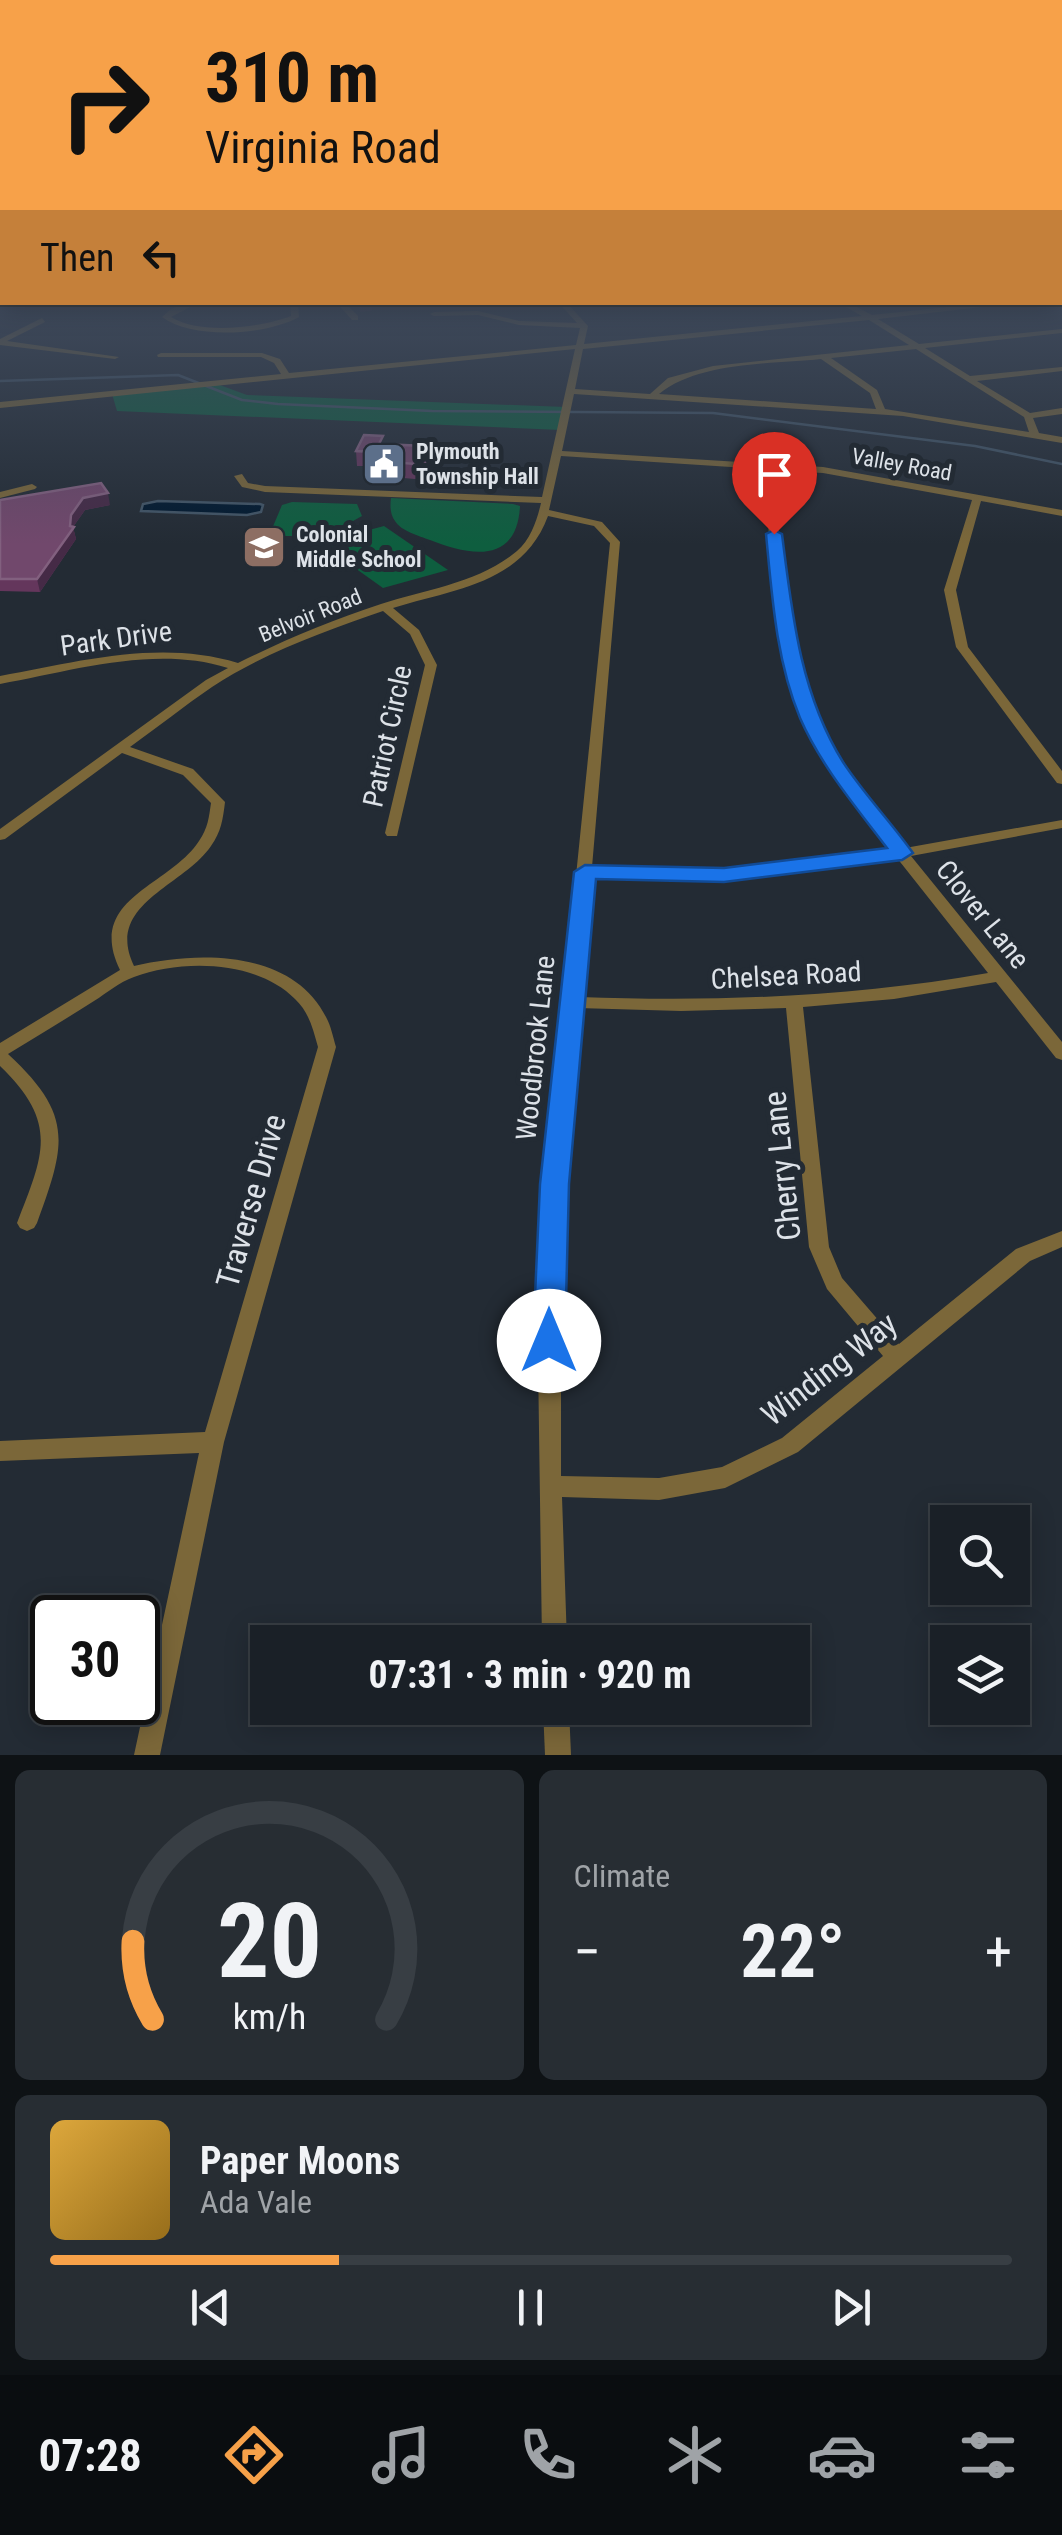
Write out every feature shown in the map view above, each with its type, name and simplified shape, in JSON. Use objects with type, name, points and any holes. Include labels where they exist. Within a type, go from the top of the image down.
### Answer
[{"type":"street","points":[[0,405],[249,380]]},
{"type":"street","name":"Belvoir Road","points":[[0,836],[237,667],[385,606],[462,584],[506,565],[533,542],[574,380]]},
{"type":"street","points":[[652,396],[671,380]]},
{"type":"street","points":[[857,380],[874,392],[881,411]]},
{"type":"street","points":[[969,380],[1028,416],[1035,436]]},
{"type":"street","points":[[572,391],[881,411],[1062,440]]},
{"type":"street","points":[[1028,416],[1062,411]]},
{"type":"street","name":"Valley Road","points":[[555,452],[847,474],[1062,513]]},
{"type":"street","name":"Clover Lane","points":[[766,466],[786,636],[809,717],[834,764],[1062,1054]]},
{"type":"street","name":"Woodbrook Lane","points":[[239,476],[245,485],[265,489],[544,506],[598,524],[615,542],[555,1184],[548,1305],[554,1625]]},
{"type":"street","points":[[0,495],[32,487]]},
{"type":"street","points":[[977,498],[950,590],[962,647],[1062,780]]},
{"type":"street","name":"Patriot Circle","points":[[385,606],[415,632],[432,665],[392,833]]},
{"type":"street","name":"Park Drive","points":[[0,680],[181,654],[217,658],[237,667]]},
{"type":"street","points":[[122,749],[188,772],[218,802],[219,815],[208,846],[125,918],[117,946],[129,972]]},
{"type":"street","points":[[585,872],[724,875],[902,853],[1062,824]]},
{"type":"street","name":"Traverse Drive","points":[[0,1054],[129,972],[203,961],[250,967],[296,989],[316,1009],[324,1030],[327,1047],[213,1442],[147,1755]]},
{"type":"street","name":"Chelsea Road","points":[[572,1002],[690,1008],[794,1003],[928,991],[1001,976]]},
{"type":"street","name":"Cherry Lane","points":[[794,1003],[818,1246],[834,1283],[896,1358]]},
{"type":"street","points":[[0,1054],[30,1087],[50,1122],[50,1162],[27,1223]]},
{"type":"street","name":"Winding Way","points":[[550,1486],[659,1489],[725,1477],[790,1445],[1023,1255],[1062,1239]]},
{"type":"street","points":[[0,1451],[213,1442]]},
{"type":"street","points":[[557,1725],[558,1755]]},
{"type":"green space","points":[[217,384],[247,395],[566,407],[561,430],[117,411],[112,394]]},
{"type":"green space","points":[[391,498],[520,506],[510,539],[500,547],[474,552],[401,528],[392,516]]},
{"type":"green space","points":[[357,504],[362,516],[326,536],[269,536],[282,505]]},
{"type":"green space","points":[[384,526],[448,570],[383,588],[320,543]]},
{"type":"water","points":[[158,501],[263,505],[261,512],[247,515],[141,511],[143,504]]},
{"type":"building","points":[[364,435],[383,436],[379,444],[426,446],[424,450],[430,453],[426,465],[369,460],[373,452],[356,451]]},
{"type":"building","points":[[101,483],[108,493],[83,498],[71,515],[70,526],[74,527],[37,579],[0,579],[0,500]]},
{"type":"waterway","points":[[0,381],[33,380]]},
{"type":"waterway","points":[[191,380],[242,400],[278,404],[432,411],[713,413],[975,446],[1062,464]]},
{"type":"place","name":"Plymouth Township Hall","points":[[384,464]]},
{"type":"place","name":"Colonial Middle School","points":[[264,547]]},
{"type":"route","points":[[549,1341],[555,1184],[585,872],[724,875],[902,853],[834,764],[809,717],[786,636],[774,534]]}]
